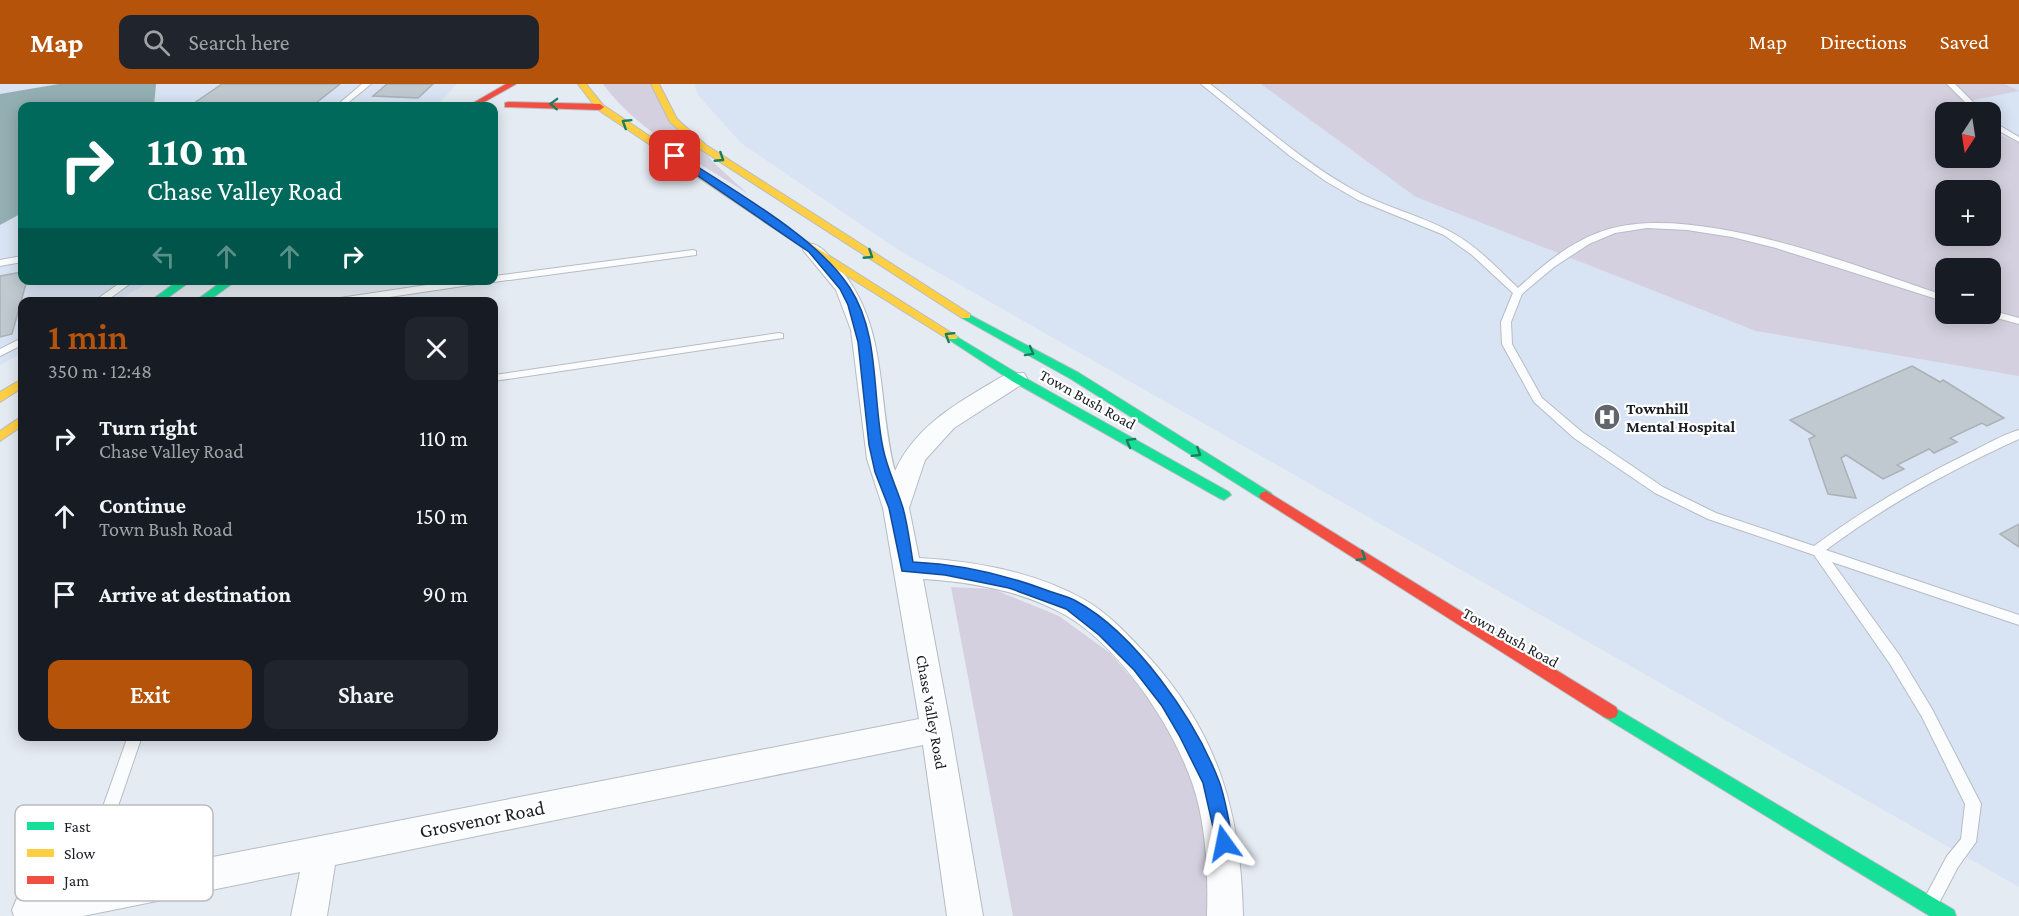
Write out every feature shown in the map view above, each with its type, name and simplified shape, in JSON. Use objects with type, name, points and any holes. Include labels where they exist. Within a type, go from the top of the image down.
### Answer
[{"type":"main road","points":[[476,102],[500,84]]},
{"type":"main road","points":[[478,102],[512,84]]},
{"type":"main road","name":"Town Bush Road","points":[[582,84],[600,107],[813,250],[1034,376],[1232,499]]},
{"type":"main road","name":"Town Bush Road","points":[[655,84],[673,120],[703,147],[979,324],[1075,376],[1602,707],[1947,916]]},
{"type":"main road","points":[[498,111],[536,92]]},
{"type":"main road","points":[[508,105],[600,107]]},
{"type":"main road","points":[[162,297],[180,285]]},
{"type":"main road","points":[[207,297],[225,285]]},
{"type":"main road","points":[[979,324],[1034,376],[1075,376]]},
{"type":"main road","points":[[0,398],[18,386]]},
{"type":"main road","points":[[0,437],[18,423]]},
{"type":"main road","name":"Town Bush Road","points":[[1345,563],[1602,707]]},
{"type":"street","name":"Chase Valley Road","points":[[813,250],[845,288],[854,305],[869,369],[876,445],[882,472],[896,508],[936,729],[965,916]]},
{"type":"street","name":"Chase Valley Road","points":[[896,508],[912,461],[927,440],[953,418],[1034,376]]},
{"type":"street","points":[[907,568],[945,569],[975,574],[1010,583],[1071,605],[1105,631],[1139,666],[1168,701],[1211,783],[1224,843],[1225,916]]},
{"type":"street","name":"Grosvenor Road","points":[[213,872],[936,729]]},
{"type":"street","points":[[309,916],[321,850]]},
{"type":"street","name":"Grosvenor Road","points":[[29,910],[73,901]]},
{"type":"lane","points":[[345,102],[367,84]]},
{"type":"lane","points":[[1205,84],[1337,184],[1372,203],[1459,240],[1483,258],[1518,293]]},
{"type":"lane","points":[[1951,84],[1969,102]]},
{"type":"lane","points":[[2001,129],[2019,140]]},
{"type":"lane","points":[[1935,295],[1733,234],[1679,227],[1646,226],[1614,230],[1564,253],[1518,293],[1506,322],[1507,344],[1538,400],[1578,435],[1659,490],[1712,516],[2019,620]]},
{"type":"lane","points":[[498,278],[693,253]]},
{"type":"lane","points":[[0,263],[18,260]]},
{"type":"lane","points":[[106,297],[124,285]]},
{"type":"lane","points":[[367,297],[449,285]]},
{"type":"lane","points":[[2001,316],[2019,321]]},
{"type":"lane","points":[[498,377],[779,336]]},
{"type":"lane","points":[[0,352],[18,343]]},
{"type":"lane","points":[[1817,550],[1866,514],[1937,472],[2019,434]]},
{"type":"lane","points":[[1817,550],[1900,669],[1927,713],[1973,804],[1968,842],[1957,852],[1950,870],[1929,905]]},
{"type":"lane","points":[[111,805],[133,741]]},
{"type":"shaded area","points":[[0,84],[457,84],[441,102],[18,102],[18,285],[145,285],[123,297],[18,297],[18,355],[0,365]]},
{"type":"shaded area","points":[[59,84],[156,84],[154,102],[18,102],[18,215],[0,225],[0,94]]},
{"type":"shaded area","points":[[603,84],[650,84],[714,163],[748,194],[652,132],[634,117]]},
{"type":"shaded area","name":"Townhill Mental Hospital","points":[[695,84],[2019,84],[2019,887],[897,249],[741,143],[697,94]]},
{"type":"shaded area","points":[[1261,84],[2005,84],[2019,91],[1963,102],[1935,102],[1935,168],[2001,168],[2001,135],[2019,143],[2019,376],[1756,331],[1416,197]]},
{"type":"shaded area","points":[[951,587],[993,589],[1059,616],[1110,653],[1155,705],[1199,773],[1221,916],[1013,916]]},
{"type":"building","points":[[222,84],[340,84],[317,102],[196,102]]},
{"type":"building","points":[[387,84],[433,84],[418,98],[373,96]]},
{"type":"building","points":[[18,273],[18,285],[26,285],[22,297],[18,297],[18,312],[12,334],[0,337],[0,276]]},
{"type":"building","points":[[1912,366],[1940,382],[1943,380],[2004,418],[1987,426],[1982,423],[1950,438],[1957,442],[1934,453],[1929,449],[1897,465],[1904,469],[1883,479],[1846,455],[1841,458],[1856,498],[1828,494],[1809,439],[1815,436],[1790,420]]},
{"type":"building","points":[[2019,524],[2019,547],[2000,534]]},
{"type":"traffic: fast","points":[[162,297],[180,285]]},
{"type":"traffic: fast","points":[[206,297],[224,285]]},
{"type":"traffic: fast","points":[[966,316],[1075,376],[1266,496]]},
{"type":"traffic: fast","points":[[952,337],[1016,378],[1224,495]]},
{"type":"traffic: fast","points":[[1610,712],[1947,916]]},
{"type":"traffic: slow","points":[[582,84],[600,107],[813,250],[952,337]]},
{"type":"traffic: slow","points":[[655,84],[673,120],[703,147],[966,316]]},
{"type":"traffic: slow","points":[[0,398],[18,386]]},
{"type":"traffic: slow","points":[[0,437],[18,423]]},
{"type":"traffic: jam","points":[[479,102],[512,84]]},
{"type":"traffic: jam","points":[[508,105],[600,107]]},
{"type":"traffic: jam","points":[[1266,496],[1610,712]]},
{"type":"place","name":"Townhill Mental Hospital","points":[[1607,417]]},
{"type":"route","points":[[675,156],[813,250],[845,288],[854,305],[864,342],[869,369],[876,445],[888,492],[896,508],[907,568],[945,569],[1010,583],[1071,605],[1105,631],[1139,666],[1168,701],[1185,730],[1211,783],[1224,843]]}]
